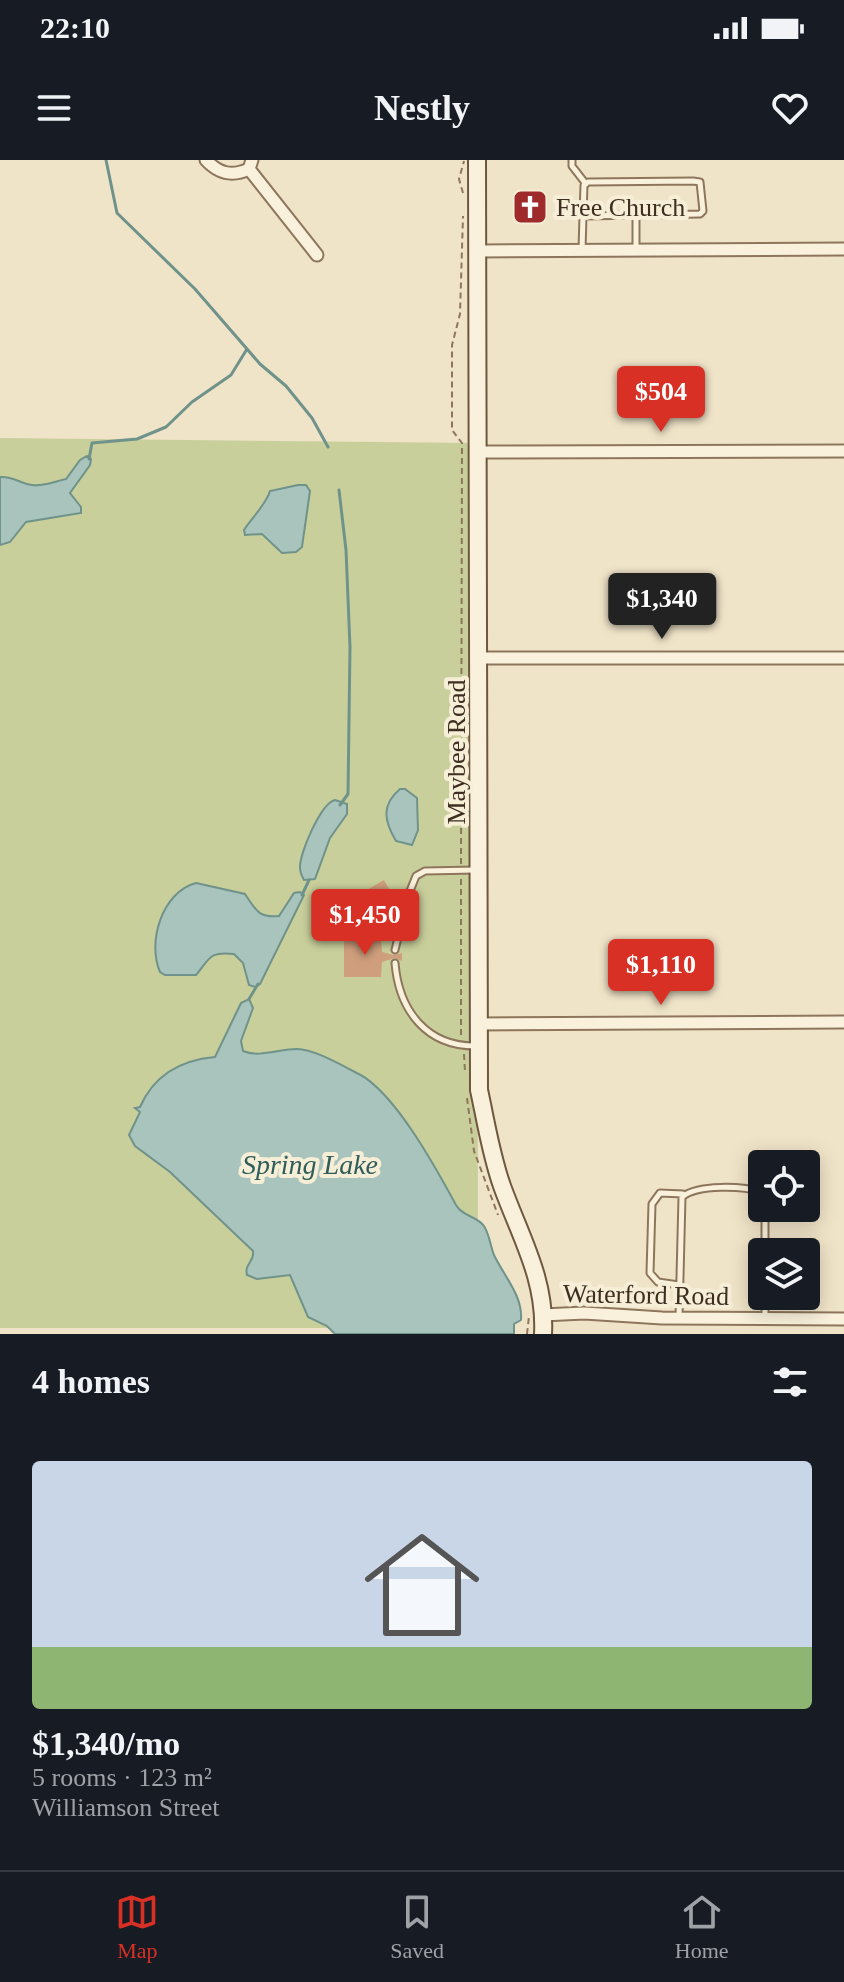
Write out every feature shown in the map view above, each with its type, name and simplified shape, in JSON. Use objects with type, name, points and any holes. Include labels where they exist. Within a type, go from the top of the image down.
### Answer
[{"type":"main road","name":"Maybee Road","points":[[477,160],[479,1090],[502,1187],[535,1268],[543,1334]]},
{"type":"street","points":[[206,160],[213,168],[230,174],[251,164],[317,255]]},
{"type":"street","points":[[478,251],[844,249]]},
{"type":"street","points":[[479,452],[844,451]]},
{"type":"street","points":[[480,658],[844,658]]},
{"type":"street","points":[[479,1024],[844,1022]]},
{"type":"street","name":"Waterford Road","points":[[543,1315],[584,1313],[679,1319],[844,1319]]},
{"type":"lane","points":[[572,160],[572,166],[586,184],[582,250]]},
{"type":"lane","points":[[583,216],[700,214],[703,211],[703,186],[700,182],[586,184]]},
{"type":"lane","points":[[636,215],[636,249]]},
{"type":"lane","points":[[395,950],[416,876],[425,871],[480,870]]},
{"type":"lane","points":[[395,963],[400,990],[423,1028],[451,1045],[478,1046]]},
{"type":"lane","points":[[679,1285],[658,1282],[650,1273],[652,1204],[655,1196],[710,1189],[748,1191]]},
{"type":"lane","points":[[679,1319],[680,1203],[684,1194]]},
{"type":"lane","points":[[765,1310],[765,1319]]},
{"type":"green space","points":[[0,438],[477,443],[478,1328],[0,1328]]},
{"type":"water","points":[[87,456],[91,459],[90,465],[70,493],[81,507],[81,513],[26,522],[10,542],[0,545],[0,477],[32,485],[49,484],[66,479],[80,460]]},
{"type":"water","points":[[306,485],[310,491],[302,547],[296,552],[282,553],[262,534],[245,535],[244,530],[270,491]]},
{"type":"water","points":[[400,789],[417,798],[418,830],[412,845],[396,841],[387,820],[387,807]]},
{"type":"water","points":[[335,800],[347,804],[347,814],[330,838],[315,879],[304,880],[300,868],[307,841],[323,810]]},
{"type":"water","points":[[196,883],[245,894],[258,912],[266,916],[279,916],[294,893],[304,895],[260,984],[255,987],[249,985],[243,963],[234,954],[214,955],[196,975],[165,975],[160,972],[155,947],[160,920],[174,896]]},
{"type":"water","name":"Spring Lake","points":[[249,999],[253,1008],[241,1041],[243,1051],[262,1053],[297,1049],[320,1055],[359,1074],[387,1097],[426,1152],[456,1205],[486,1230],[494,1255],[519,1303],[521,1320],[514,1324],[514,1334],[335,1334],[327,1326],[308,1317],[290,1275],[257,1279],[247,1275],[253,1251],[170,1172],[135,1146],[129,1135],[140,1112],[135,1108],[140,1107],[153,1086],[170,1071],[215,1057],[241,1003]]},
{"type":"building","points":[[384,880],[393,896],[354,918],[344,903]]},
{"type":"building","points":[[381,937],[382,952],[402,953],[402,961],[395,958],[382,962],[381,977],[344,977],[344,938]]},
{"type":"waterway","points":[[106,160],[117,213],[195,289],[260,364],[286,386],[312,418],[328,447]]},
{"type":"waterway","points":[[89,459],[92,443],[137,439],[166,427],[192,402],[231,375],[247,349]]},
{"type":"waterway","points":[[339,490],[346,550],[350,647],[348,794],[340,805]]},
{"type":"waterway","points":[[302,895],[309,880]]},
{"type":"waterway","points":[[249,999],[258,984]]},
{"type":"place","name":"Free Church","points":[[530,207]]}]
